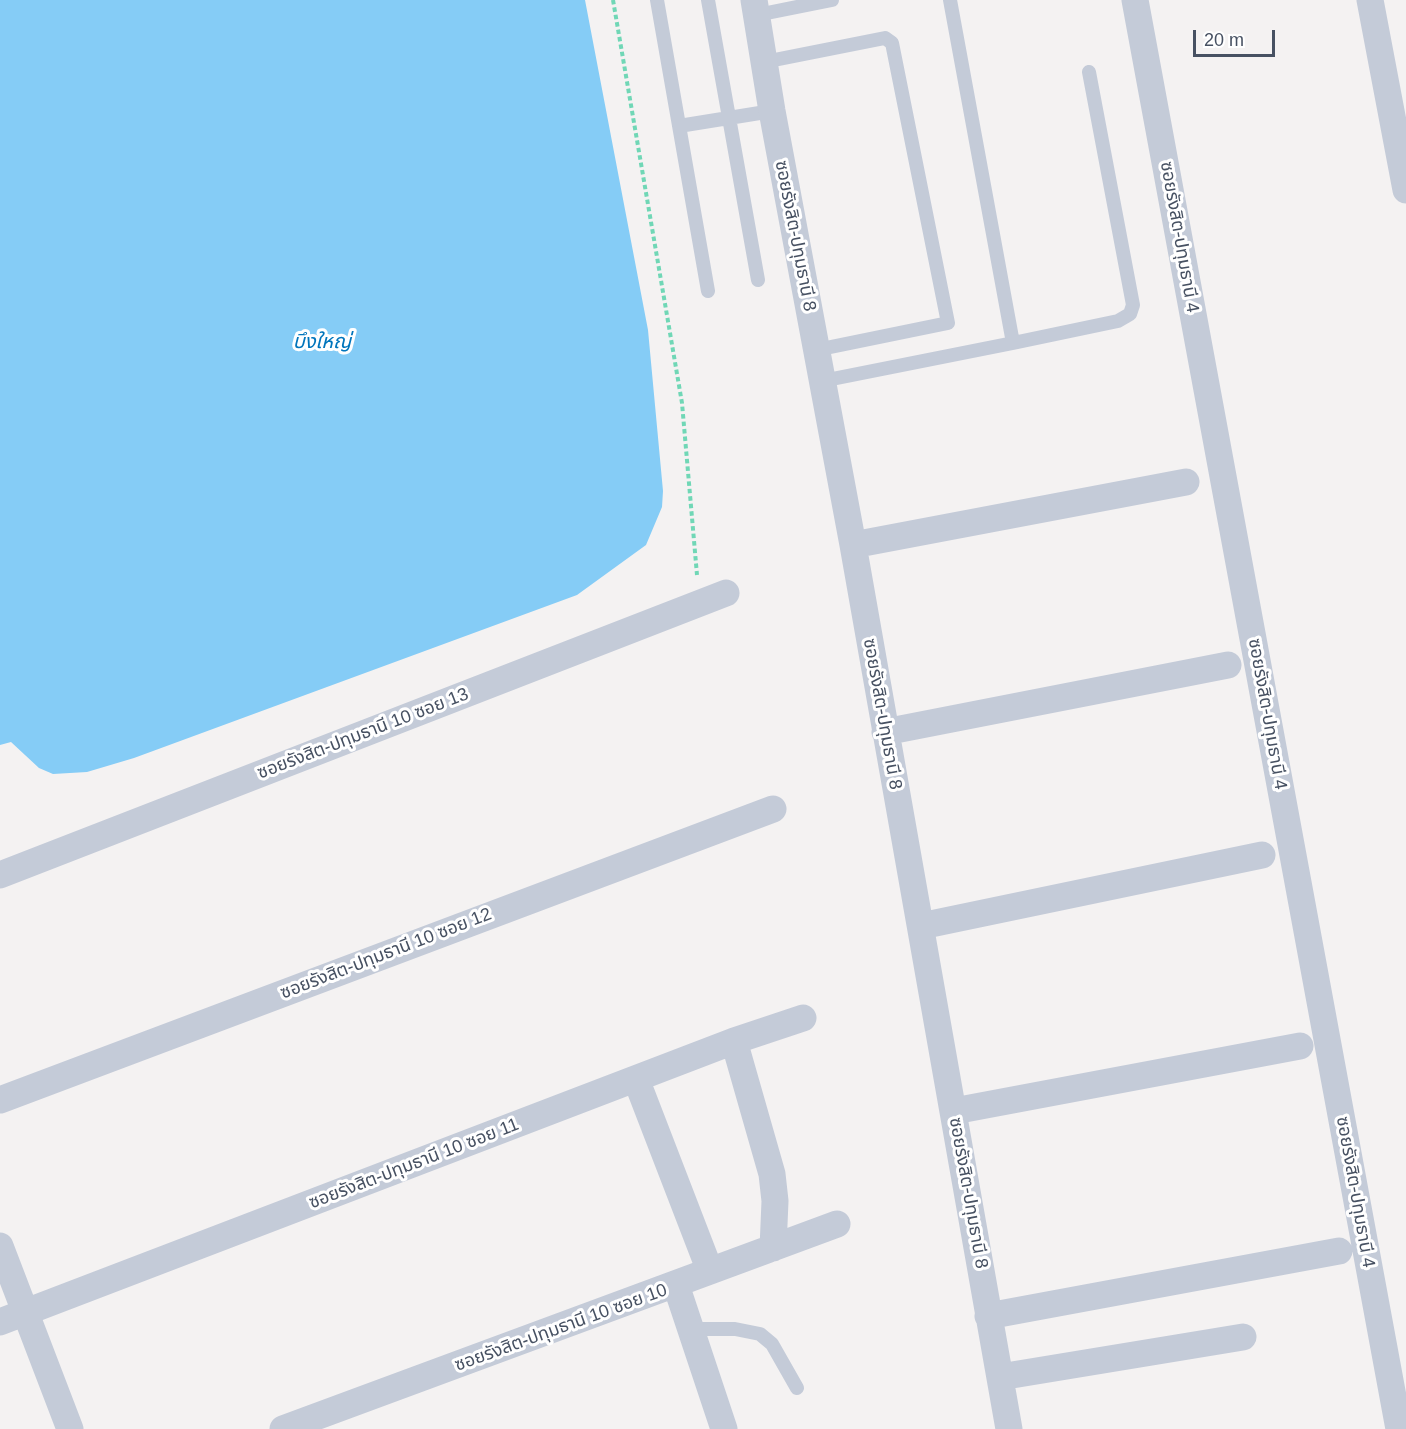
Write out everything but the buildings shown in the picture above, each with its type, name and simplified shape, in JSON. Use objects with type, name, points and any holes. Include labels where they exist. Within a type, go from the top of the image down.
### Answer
[{"type":"street","name":"ซอยรังสิต-ปทุมธานี 4","points":[[1135,0],[1398,1429]]},
{"type":"street","points":[[1370,0],[1406,190]]},
{"type":"street","name":"ซอยรังสิต-ปทุมธานี 8","points":[[755,7],[772,111],[853,545],[1009,1429]]},
{"type":"street","points":[[853,545],[1186,482]]},
{"type":"street","name":"ซอยรังสิต-ปทุมธานี 10 ซอย 13","points":[[0,875],[726,593]]},
{"type":"street","points":[[885,732],[1228,665]]},
{"type":"street","name":"ซอยรังสิต-ปทุมธานี 10 ซอย 12","points":[[0,1100],[772,809]]},
{"type":"street","points":[[921,926],[1262,855]]},
{"type":"street","name":"ซอยรังสิต-ปทุมธานี 10 ซอย 11","points":[[0,1322],[734,1041],[803,1018]]},
{"type":"street","points":[[734,1041],[772,1174],[775,1201],[773,1248]]},
{"type":"street","points":[[954,1111],[1300,1046]]},
{"type":"street","points":[[636,1079],[710,1271]]},
{"type":"street","name":"ซอยรังสิต-ปทุมธานี 10 ซอย 10","points":[[284,1429],[676,1286],[837,1224]]},
{"type":"street","points":[[0,1246],[70,1429]]},
{"type":"street","points":[[988,1316],[1339,1251]]},
{"type":"street","points":[[676,1286],[724,1429]]},
{"type":"street","points":[[1000,1377],[1243,1337]]},
{"type":"lane","points":[[657,0],[708,291]]},
{"type":"lane","points":[[708,0],[758,280]]},
{"type":"lane","points":[[755,7],[832,0]]},
{"type":"lane","points":[[950,0],[1013,343]]},
{"type":"lane","points":[[764,62],[885,38],[892,43],[948,323],[816,350]]},
{"type":"lane","points":[[822,381],[1118,321],[1130,314],[1133,305],[1089,72]]},
{"type":"lane","points":[[680,126],[772,111]]},
{"type":"lane","points":[[692,1329],[735,1329],[760,1334],[772,1344],[797,1388]]},
{"type":"path","points":[[613,0],[630,88],[682,403],[700,603]]},
{"type":"water","name":"บึงใหญ่","points":[[0,0],[585,0],[648,330],[663,491],[662,507],[646,545],[577,595],[134,758],[87,772],[53,774],[39,768],[11,742],[0,745]]}]
